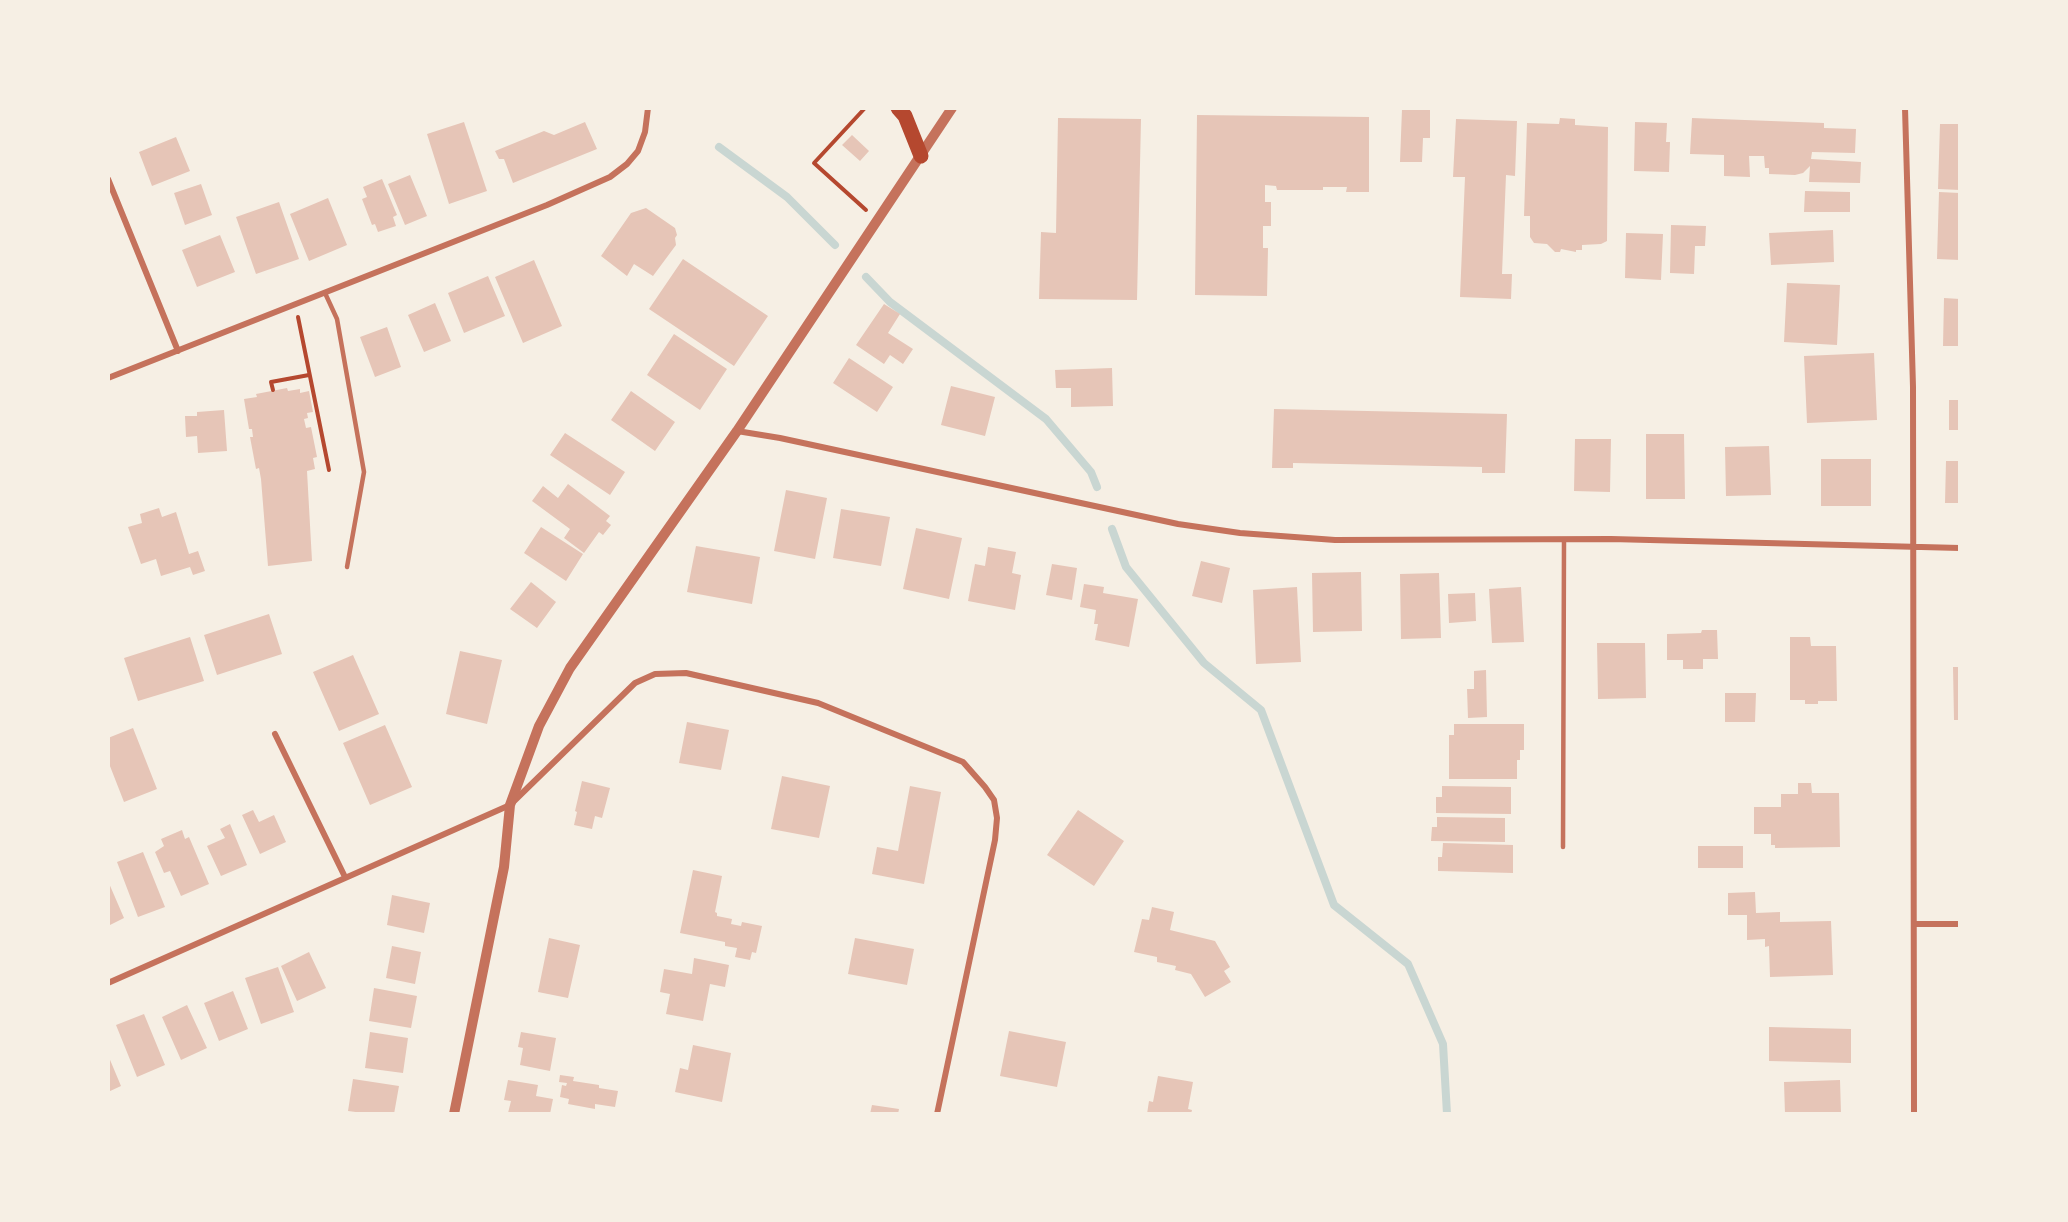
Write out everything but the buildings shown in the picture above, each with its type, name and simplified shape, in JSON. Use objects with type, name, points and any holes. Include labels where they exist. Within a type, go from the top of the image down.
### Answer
[{"type":"main road","points":[[898,108],[906,116],[921,156]]},
{"type":"street","points":[[108,378],[548,205],[610,177],[627,164],[638,151],[645,132],[648,108]]},
{"type":"street","points":[[454,1114],[504,867],[510,805],[539,726],[570,668],[737,431],[952,108]]},
{"type":"street","points":[[1905,108],[1912,285],[1914,1114]]},
{"type":"street","points":[[108,179],[178,351]]},
{"type":"street","points":[[737,431],[780,438],[1209,530],[1335,540],[1611,538],[1960,548]]},
{"type":"street","points":[[108,983],[510,805],[635,683],[655,674],[686,673],[818,703],[963,762],[994,800],[997,818],[994,840],[937,1114]]},
{"type":"street","points":[[275,734],[345,877]]},
{"type":"street","points":[[1914,924],[1960,924]]},
{"type":"lane","points":[[325,293],[337,319],[364,472],[347,567]]},
{"type":"lane","points":[[1563,847],[1564,540]]},
{"type":"path","points":[[865,108],[814,163],[878,220]]},
{"type":"path","points":[[295,305],[329,470]]},
{"type":"path","points":[[273,390],[271,382],[309,375]]},
{"type":"waterway","points":[[719,147],[787,197],[835,245]]},
{"type":"waterway","points":[[866,277],[890,302],[1046,419],[1091,472],[1097,487]]},
{"type":"waterway","points":[[1112,529],[1126,567],[1204,663],[1261,710],[1334,905],[1408,964],[1443,1044],[1447,1114]]}]
